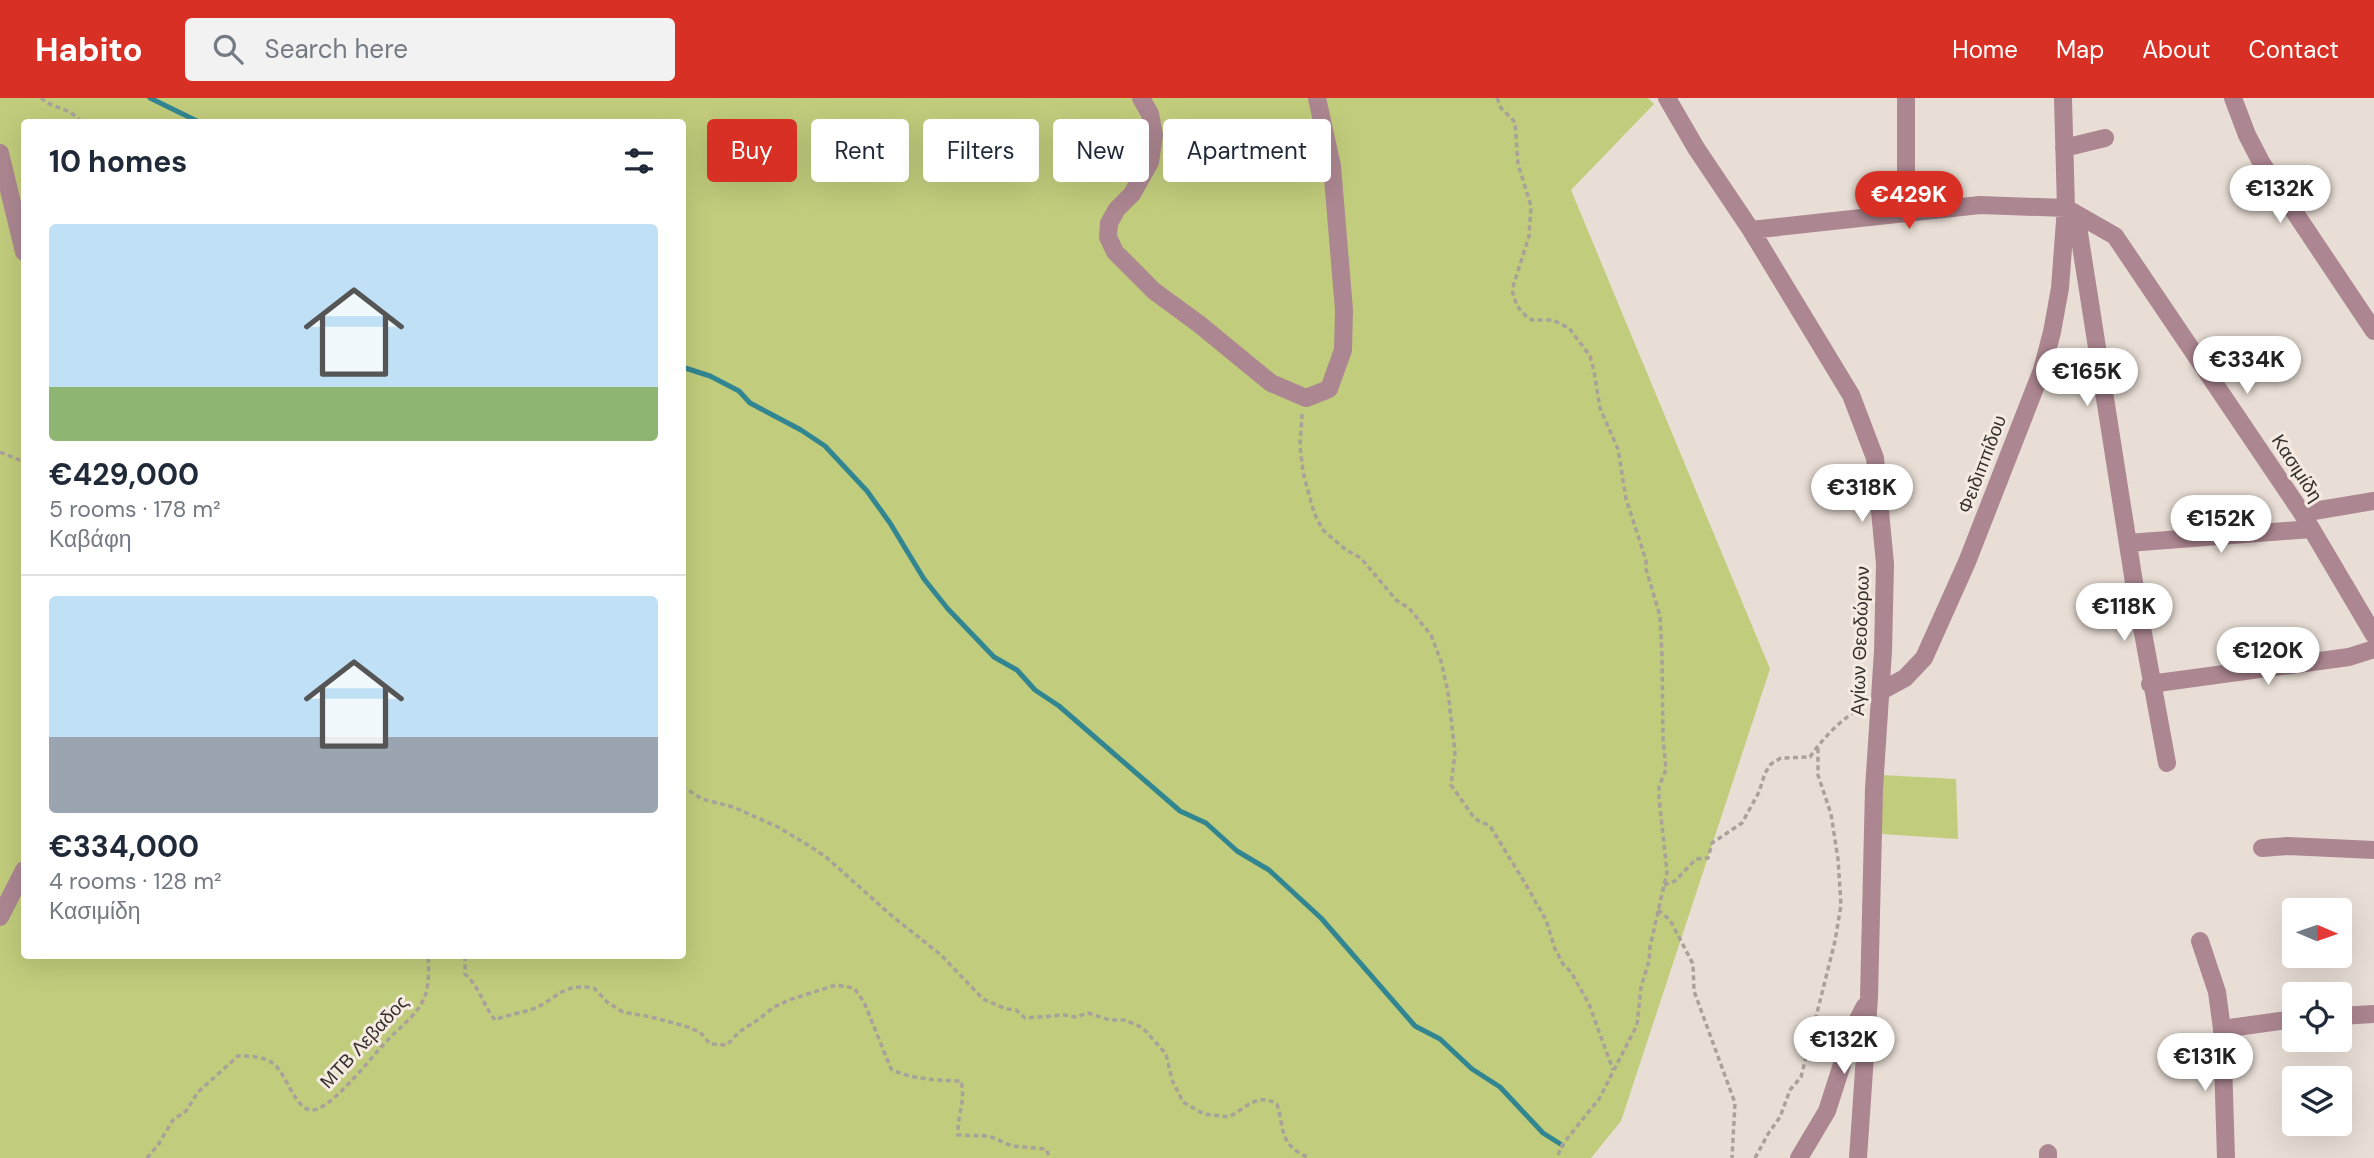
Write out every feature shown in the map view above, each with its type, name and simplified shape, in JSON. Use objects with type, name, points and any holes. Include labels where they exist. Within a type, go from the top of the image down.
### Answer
[{"type":"street","points":[[1140,98],[1150,114],[1154,135],[1150,162],[1132,194],[1117,209],[1109,223],[1108,237],[1115,251],[1154,291],[1199,324],[1270,383],[1306,398],[1329,388],[1343,350],[1344,310],[1332,166],[1317,98]]},
{"type":"street","name":"Αγίων Θεοδώρων","points":[[1667,98],[1851,395],[1875,458],[1885,564],[1874,802],[1869,997],[1858,1158]]},
{"type":"street","points":[[1906,98],[1906,212]]},
{"type":"street","name":"Φειδιππίδου","points":[[1881,694],[1905,678],[1924,658],[1967,562],[2042,370],[2052,332],[2071,211],[2064,148],[2063,98]]},
{"type":"street","points":[[2233,98],[2261,162],[2374,331]]},
{"type":"street","points":[[2064,148],[2105,138]]},
{"type":"street","points":[[0,153],[21,240]]},
{"type":"street","points":[[1751,230],[1980,205],[2071,211],[2150,684],[2167,763]]},
{"type":"street","name":"Κασιμίδη","points":[[2071,211],[2115,236],[2125,249],[2302,513],[2374,635]]},
{"type":"street","points":[[2302,513],[2374,501]]},
{"type":"street","points":[[2128,543],[2311,529]]},
{"type":"street","points":[[2150,684],[2350,657],[2374,649]]},
{"type":"street","points":[[2262,848],[2288,846],[2374,850]]},
{"type":"street","points":[[0,917],[21,876]]},
{"type":"street","points":[[2200,941],[2217,992],[2222,1029],[2226,1158]]},
{"type":"street","points":[[1799,1158],[1827,1111],[1854,1027],[1869,997]]},
{"type":"street","points":[[2352,1015],[2374,1014]]},
{"type":"street","points":[[2222,1029],[2282,1021]]},
{"type":"path","points":[[41,98],[78,119]]},
{"type":"path","points":[[1497,98],[1500,108],[1515,122],[1516,153],[1531,206],[1529,236],[1512,290],[1517,306],[1532,320],[1553,320],[1569,328],[1590,356],[1600,408],[1618,449],[1626,499],[1646,560],[1646,569],[1660,616],[1666,769],[1658,798],[1667,872],[1641,987],[1637,1025],[1592,1109],[1562,1145],[1557,1158]]},
{"type":"path","points":[[1306,398],[1300,446],[1303,472],[1314,513],[1322,530],[1346,550],[1361,558],[1396,600],[1409,608],[1431,635],[1441,661],[1448,692],[1455,753],[1451,785],[1475,819],[1490,826],[1546,920],[1555,949],[1589,1004],[1613,1072]]},
{"type":"path","points":[[0,452],[21,461]]},
{"type":"path","points":[[1663,885],[1675,881],[1696,859],[1708,858],[1712,844],[1742,822],[1759,793],[1765,773],[1771,764],[1781,758],[1810,757],[1818,745],[1854,711],[1881,694]]},
{"type":"path","points":[[1755,1158],[1780,1117],[1790,1090],[1801,1077],[1835,941],[1841,905],[1831,814],[1818,775],[1818,745]]},
{"type":"path","points":[[686,789],[702,799],[733,807],[778,827],[825,857],[941,955],[983,999],[1006,1009],[1016,1010],[1025,1018],[1064,1015],[1075,1017],[1088,1013],[1110,1020],[1125,1020],[1143,1028],[1166,1054],[1172,1080],[1183,1102],[1204,1114],[1229,1117],[1258,1099],[1277,1104],[1285,1138],[1295,1152],[1309,1158]]},
{"type":"path","points":[[1658,910],[1670,920],[1693,964],[1694,991],[1735,1103],[1732,1158]]},
{"type":"path","name":"ΜΤΒ Λεβαδος","points":[[146,1158],[158,1145],[173,1119],[186,1111],[198,1092],[238,1056],[253,1056],[272,1062],[287,1079],[299,1105],[306,1110],[315,1111],[325,1104],[358,1074],[388,1039],[400,1031],[414,1015],[426,993],[428,959]]},
{"type":"path","points":[[465,959],[466,974],[475,982],[485,1006],[495,1020],[532,1009],[565,989],[582,986],[594,988],[607,1002],[623,1012],[651,1017],[700,1032],[710,1044],[727,1045],[739,1031],[789,1000],[836,985],[854,988],[864,1002],[891,1069],[922,1079],[961,1081],[963,1103],[957,1119],[958,1135],[989,1136],[1012,1146],[1046,1149],[1050,1158]]},
{"type":"green space","points":[[0,98],[1648,98],[1654,104],[1571,190],[1770,669],[1621,1121],[1591,1158],[0,1158]]},
{"type":"green space","points":[[1881,775],[1956,779],[1958,839],[1882,834]]},
{"type":"waterway","points":[[150,98],[193,119]]},
{"type":"waterway","points":[[686,368],[710,376],[739,391],[750,403],[825,446],[867,491],[924,579],[948,609],[994,657],[1017,670],[1035,690],[1059,706],[1180,811],[1206,823],[1237,851],[1269,870],[1321,918],[1415,1026],[1440,1039],[1472,1069],[1500,1087],[1543,1133],[1562,1145]]}]
